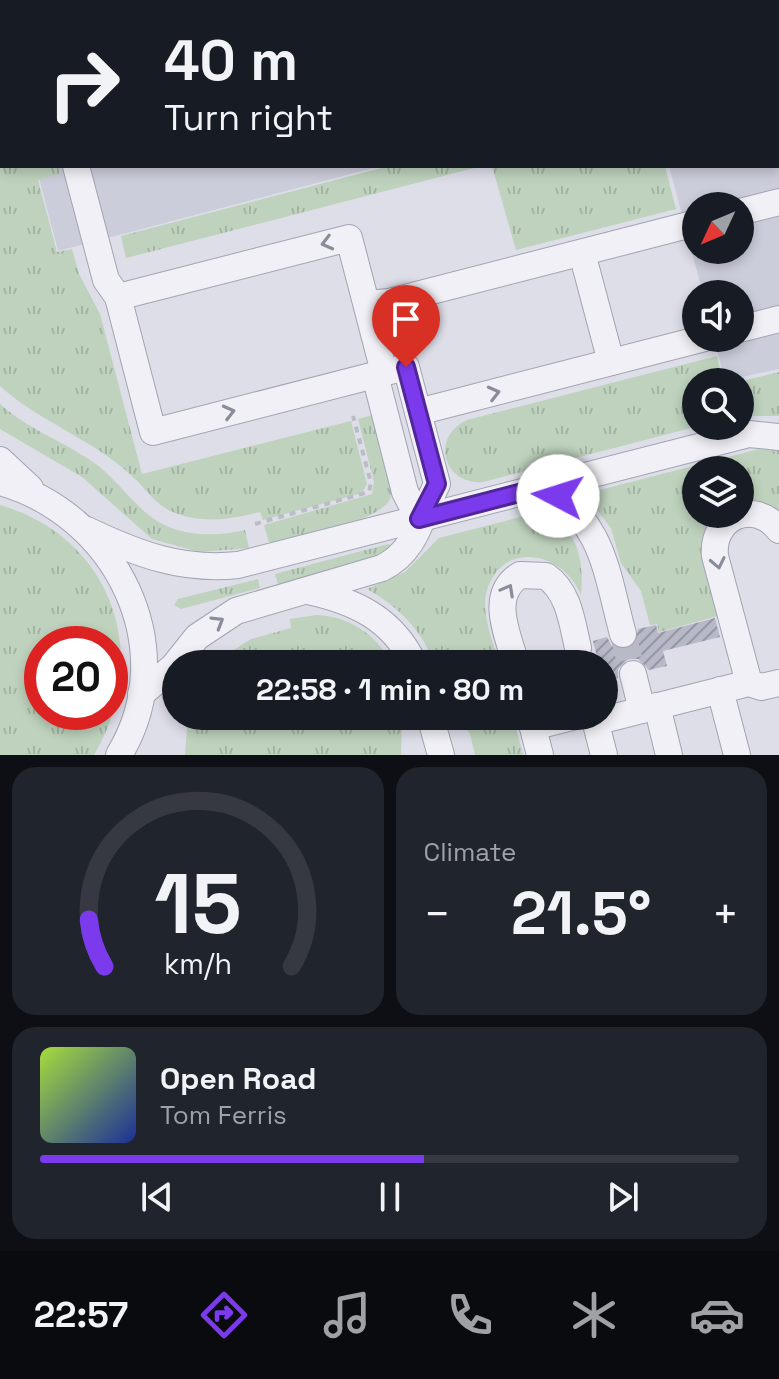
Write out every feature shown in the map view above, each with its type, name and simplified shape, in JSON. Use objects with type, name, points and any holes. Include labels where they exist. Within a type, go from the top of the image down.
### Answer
[{"type":"street","points":[[77,168],[106,280],[118,297],[153,432],[388,371]]},
{"type":"street","points":[[754,208],[779,202]]},
{"type":"street","points":[[367,304],[389,302],[682,227]]},
{"type":"street","points":[[118,297],[349,238],[388,371],[405,492],[419,519]]},
{"type":"street","points":[[582,253],[611,362]]},
{"type":"street","points":[[754,325],[779,319]]},
{"type":"street","points":[[418,412],[682,344]]},
{"type":"street","points":[[141,694],[210,626],[236,611],[390,564],[414,542],[419,519],[437,484],[418,412],[388,371]]},
{"type":"street","points":[[0,460],[38,496],[87,530],[151,557],[186,566],[213,568],[264,559],[749,434],[779,437]]},
{"type":"street","points":[[0,482],[38,496]]},
{"type":"street","points":[[542,487],[573,508],[595,535],[623,634]]},
{"type":"street","points":[[749,683],[715,556],[716,537],[727,520],[745,513],[765,516],[779,530]]},
{"type":"street","points":[[87,530],[113,560],[134,605],[143,654],[141,694],[129,747]]},
{"type":"street","points":[[513,650],[501,603],[507,586],[520,575],[546,576],[559,588],[565,596],[578,648]]},
{"type":"street","points":[[304,590],[345,600],[377,617],[406,650]]},
{"type":"street","points":[[633,674],[669,755]]},
{"type":"street","points":[[618,713],[749,683],[761,687],[779,683]]},
{"type":"street","points":[[720,690],[737,755]]},
{"type":"street","points":[[434,730],[441,755]]},
{"type":"street","points":[[533,730],[540,755]]},
{"type":"street","points":[[593,730],[604,755]]},
{"type":"path","points":[[255,524],[360,498],[369,492],[371,483],[353,416]]},
{"type":"shaded area","points":[[37,168],[373,168],[58,251]]},
{"type":"shaded area","points":[[670,168],[779,168],[779,369],[754,375],[754,368],[722,368],[718,352],[754,352],[754,280],[699,280],[695,264],[754,264],[754,192],[682,192],[682,215]]},
{"type":"green space","points":[[0,168],[58,168],[60,174],[38,180],[57,252],[72,249],[79,274],[100,314],[142,474],[351,421],[367,484],[362,493],[263,520],[260,512],[218,519],[186,516],[162,506],[133,477],[101,452],[32,410],[0,386]]},
{"type":"green space","points":[[381,168],[474,168],[126,258],[121,236]]},
{"type":"green space","points":[[493,168],[666,168],[676,209],[516,250]]},
{"type":"green space","points":[[717,356],[720,368],[682,368],[682,430],[483,482],[458,476],[446,458],[448,437],[467,420]]},
{"type":"green space","points":[[779,372],[779,416],[754,416],[754,378]]},
{"type":"green space","points":[[0,404],[99,467],[146,513],[164,525],[198,534],[245,530],[249,548],[199,552],[152,539],[82,477],[0,429]]},
{"type":"green space","points":[[376,414],[392,486],[392,494],[386,504],[374,513],[338,527],[269,543],[264,525],[372,494],[374,482],[358,419]]},
{"type":"green space","points":[[759,449],[779,451],[779,511],[754,500],[754,456],[732,456]]},
{"type":"green space","points":[[682,469],[682,528],[706,528],[703,564],[718,616],[659,632],[657,624],[650,625],[641,591],[621,563],[611,528],[590,501],[588,493]]},
{"type":"green space","points":[[0,505],[39,521],[71,544],[95,572],[112,605],[117,626],[24,626],[24,730],[106,730],[94,755],[0,755]]},
{"type":"green space","points":[[528,515],[557,522],[574,540],[578,552],[581,595],[573,580],[548,561],[534,557],[519,558],[506,563],[495,574],[487,590],[486,618],[495,650],[428,650],[408,620],[367,589],[405,572],[439,538]]},
{"type":"green space","points":[[388,544],[393,547],[380,557],[278,584],[275,574]]},
{"type":"green space","points":[[258,579],[260,588],[181,609],[174,605],[178,599]]},
{"type":"green space","points":[[316,615],[339,619],[360,629],[383,650],[234,650],[251,639],[291,628],[290,619]]},
{"type":"green space","points":[[187,730],[402,730],[401,755],[185,755]]},
{"type":"green space","points":[[468,730],[517,730],[523,755],[475,755]]},
{"type":"building","points":[[715,618],[720,637],[663,651],[667,666],[649,670],[638,659],[628,659],[618,669],[618,650],[595,650],[593,641],[607,637],[612,646],[626,650],[635,645],[638,629],[656,625],[658,633]]},
{"type":"tunnel","points":[[623,634],[633,674]]},
{"type":"route","points":[[406,367],[437,484],[419,519],[542,487],[558,496]]}]
